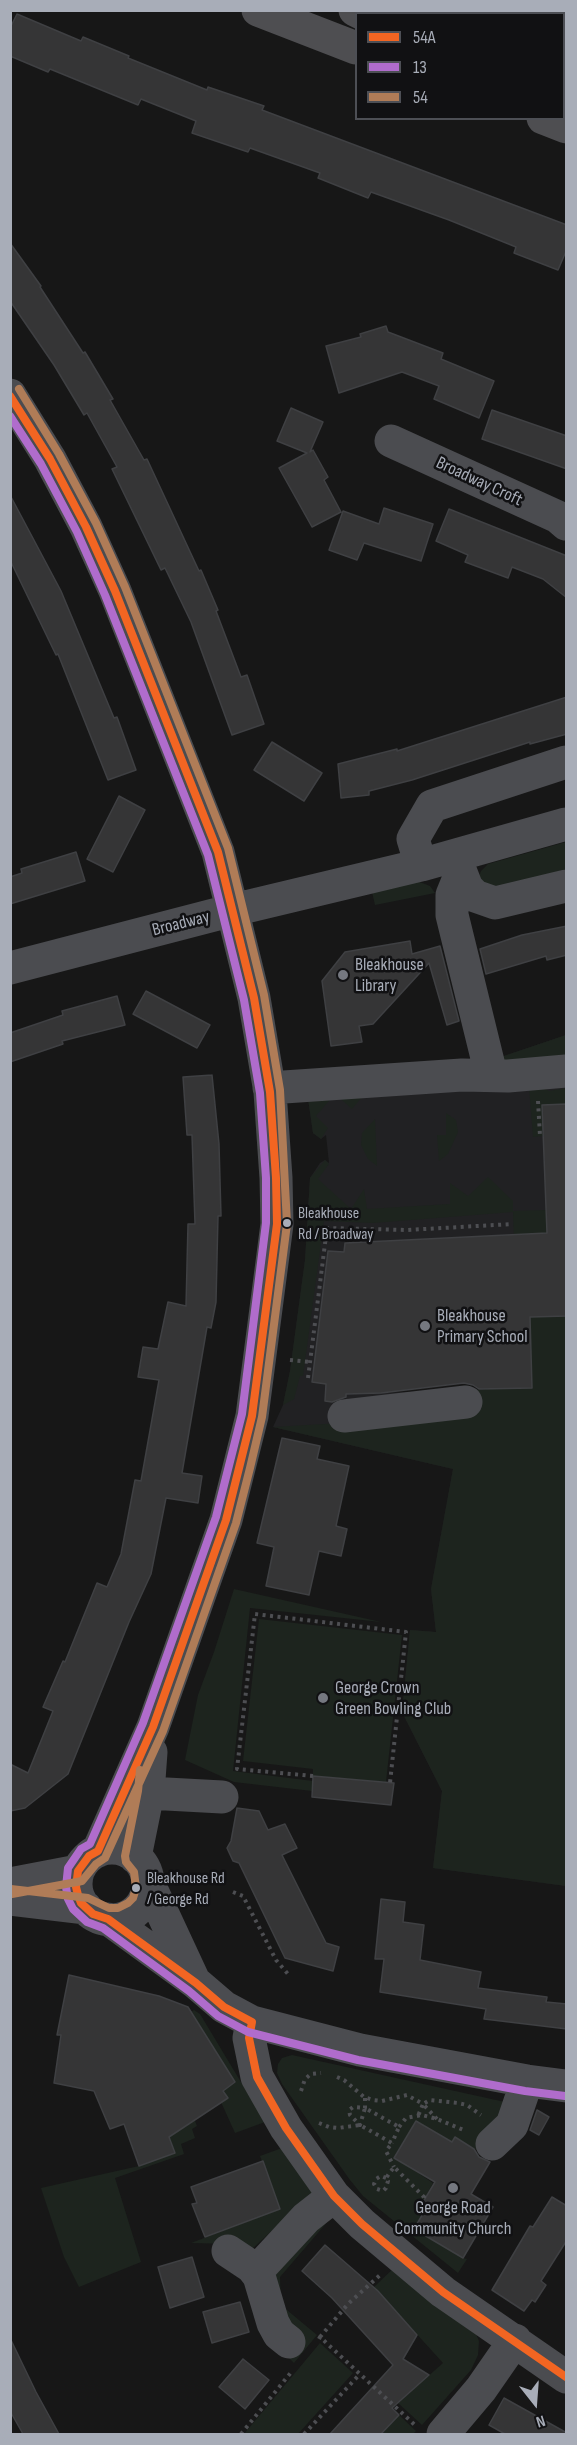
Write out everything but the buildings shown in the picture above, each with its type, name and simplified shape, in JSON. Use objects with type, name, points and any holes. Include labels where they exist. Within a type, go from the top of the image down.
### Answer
[{"type":"highway","points":[[258,10],[355,47]]},
{"type":"highway","points":[[548,120],[567,128]]},
{"type":"street","points":[[10,395],[50,459],[86,527],[115,591],[218,852],[254,998],[269,1088],[276,1178],[277,1224],[252,1416],[226,1520],[153,1727],[76,1887],[81,1903],[196,1983],[224,2007],[252,2022],[360,2050],[527,2081],[567,2086]]},
{"type":"street","name":"Broadway Croft","points":[[391,441],[558,517],[567,524]]},
{"type":"street","points":[[421,865],[413,839],[432,806],[567,762]]},
{"type":"street","name":"Broadway","points":[[10,968],[233,910],[421,865],[457,864],[567,824]]},
{"type":"street","points":[[457,864],[467,888],[475,896],[495,903],[567,886]]},
{"type":"street","points":[[457,864],[452,895],[452,915],[491,1074]]},
{"type":"street","points":[[269,1088],[567,1071]]},
{"type":"street","points":[[344,1416],[466,1402]]},
{"type":"street","points":[[10,1899],[120,1919],[134,1912],[146,1896],[142,1869],[153,1727]]},
{"type":"street","points":[[148,1793],[222,1797]]},
{"type":"street","points":[[10,1884],[88,1861],[106,1848],[120,1849],[142,1869],[196,1983]]},
{"type":"street","points":[[252,2022],[249,2038],[257,2077],[286,2128],[334,2196],[399,2257],[443,2292],[567,2377]]},
{"type":"street","points":[[488,2130],[512,2125],[527,2081]]},
{"type":"street","points":[[256,2272],[306,2218],[334,2196]]},
{"type":"street","points":[[228,2251],[239,2256],[256,2272],[266,2293],[273,2323],[279,2334],[305,2347]]},
{"type":"street","points":[[430,2431],[481,2389],[514,2340]]},
{"type":"path","points":[[308,1378],[327,1228],[407,1230],[513,1224]]},
{"type":"path","points":[[313,1776],[237,1768],[255,1614],[406,1632],[390,1783]]},
{"type":"path","points":[[233,1892],[243,1896],[276,1960],[288,1974]]},
{"type":"path","points":[[303,2100],[300,2094],[301,2086],[311,2074],[319,2072],[344,2080],[364,2097],[382,2101],[406,2095],[423,2104],[437,2119]]},
{"type":"path","points":[[360,2125],[366,2108],[364,2097]]},
{"type":"path","points":[[418,2116],[423,2104],[430,2100],[467,2105],[488,2130]]},
{"type":"path","points":[[467,2105],[473,2102]]},
{"type":"path","points":[[392,2143],[360,2125],[350,2115],[349,2110],[358,2106],[366,2108],[399,2127]]},
{"type":"path","points":[[311,2114],[329,2127],[360,2125]]},
{"type":"path","points":[[425,2210],[419,2207],[424,2197],[394,2167],[386,2151],[406,2118],[418,2116],[488,2130]]},
{"type":"path","points":[[386,2178],[394,2167]]},
{"type":"path","points":[[241,2434],[305,2347],[399,2257]]},
{"type":"path","points":[[305,2347],[360,2374],[430,2431]]},
{"type":"path","points":[[304,2434],[360,2374]]},
{"type":"shaded area","points":[[566,842],[566,869],[496,890],[478,879],[481,871],[488,864]]},
{"type":"shaded area","points":[[417,881],[430,886],[435,893],[375,905],[372,892]]},
{"type":"shaded area","points":[[566,1035],[566,1104],[542,1106],[551,1316],[566,1886],[433,1868],[442,1791],[402,1712],[410,1630],[436,1632],[431,1589],[453,1469],[273,1427],[283,1405],[290,1371],[305,1260],[310,1178],[320,1163],[325,1160],[329,1163],[326,1135],[321,1139],[313,1133],[307,1092],[498,1058]],"holes":[[[346,1235],[364,1236],[363,1242],[513,1235],[515,1272],[528,1273],[532,1388],[346,1394],[345,1403],[325,1401]]]},
{"type":"shaded area","points":[[566,1035],[566,1064],[511,1068],[498,1058]]},
{"type":"shaded area","points":[[525,1078],[549,1091],[566,1088],[566,1104],[542,1105],[543,1136],[533,1137],[529,1087]]},
{"type":"shaded area","points":[[448,1084],[451,1090],[363,1096],[352,1109],[335,1094],[316,1116],[328,1128],[321,1139],[313,1133],[307,1092]]},
{"type":"shaded area","points":[[446,1113],[456,1120],[458,1132],[448,1154],[439,1161],[437,1135],[446,1135]]},
{"type":"shaded area","points":[[375,1119],[377,1166],[368,1159],[361,1145],[362,1133]]},
{"type":"shaded area","points":[[325,1160],[329,1164],[318,1179],[351,1209],[364,1189],[367,1209],[450,1204],[450,1183],[468,1196],[488,1177],[513,1201],[513,1211],[546,1210],[551,1316],[566,1316],[566,1886],[433,1868],[442,1791],[402,1712],[410,1630],[436,1632],[431,1589],[453,1469],[273,1427],[376,1421],[466,1390],[532,1387],[528,1273],[515,1272],[513,1212],[373,1223],[324,1221],[303,1376],[300,1376],[294,1399],[283,1405],[290,1371],[305,1260],[310,1178]]},
{"type":"shaded area","points":[[234,1589],[381,1622],[250,1608],[233,1771],[313,1781],[312,1791],[234,1782],[185,1760],[198,1695]]},
{"type":"shaded area","name":"George Crown Green Bowling Club","points":[[259,1619],[402,1635],[386,1782],[313,1776],[313,1769],[243,1761]]},
{"type":"shaded area","points":[[194,2010],[200,2014],[265,2122],[235,2133],[221,2102],[228,2098],[223,2091],[235,2082],[199,2024],[178,2019]]},
{"type":"shaded area","points":[[292,2055],[514,2104],[484,2154],[456,2138],[452,2142],[416,2121],[394,2157],[433,2183],[423,2202],[428,2205],[463,2258],[467,2259],[458,2273],[363,2196],[350,2180],[282,2084],[277,2073],[278,2064],[282,2058]]},
{"type":"shaded area","points":[[157,2100],[191,2111],[197,2126],[192,2129],[195,2138],[181,2144],[184,2154],[115,2178],[141,2262],[79,2287],[64,2257],[41,2188],[139,2166],[175,2153]]},
{"type":"shaded area","points":[[282,2148],[314,2192],[251,2250],[231,2244],[191,2243],[280,2209],[260,2156]]},
{"type":"shaded area","points":[[329,2220],[280,2277],[281,2305],[317,2335],[294,2363],[287,2356],[284,2317],[274,2282],[276,2267],[285,2255]]},
{"type":"shaded area","points":[[395,2267],[476,2334],[479,2341],[478,2355],[471,2370],[422,2425],[398,2403],[443,2363],[374,2287]]},
{"type":"shaded area","points":[[320,2343],[353,2373],[298,2434],[244,2434]]},
{"type":"shaded area","points":[[399,2415],[416,2431],[413,2434],[382,2434]]},
{"type":"transit line","name":"54","points":[[12,1894],[82,1881],[96,1864],[105,1858],[163,1731],[236,1523],[250,1468],[262,1417],[287,1224],[280,1090],[264,995],[228,848],[125,587],[96,523],[59,454],[19,389]]},
{"type":"transit line","name":"54A","points":[[10,396],[50,459],[86,527],[115,591],[218,852],[254,998],[270,1092],[276,1178],[277,1224],[252,1416],[226,1520],[153,1727],[98,1851],[89,1856],[78,1871],[76,1887],[78,1895],[81,1903],[93,1914],[108,1919],[196,1983],[224,2007],[252,2022],[249,2038],[257,2077],[286,2128],[334,2196],[362,2224],[443,2292],[566,2377]]},
{"type":"transit line","name":"13","points":[[10,416],[41,464],[77,532],[105,595],[208,855],[244,1000],[260,1093],[266,1178],[266,1223],[242,1414],[216,1517],[143,1723],[90,1844],[81,1849],[68,1868],[66,1887],[68,1899],[73,1909],[87,1922],[103,1928],[189,1991],[218,2016],[248,2032],[358,2060],[525,2091],[565,2096]]},
{"type":"transit line","name":"54","points":[[11,1889],[88,1898],[109,1908],[118,1908],[128,1903],[133,1898],[136,1888],[134,1872],[126,1862],[125,1856],[140,1770]]},
{"type":"place","name":"Bleakhouse Library","points":[[343,975]]},
{"type":"place","name":"Bleakhouse Rd / Broadway","points":[[287,1223]]},
{"type":"place","name":"Bleakhouse Primary School","points":[[425,1326]]},
{"type":"place","name":"George Crown Green Bowling Club","points":[[323,1698]]},
{"type":"place","name":"Bleakhouse Rd / George Rd","points":[[136,1888]]},
{"type":"place","name":"George Road Community Church","points":[[453,2188]]}]
